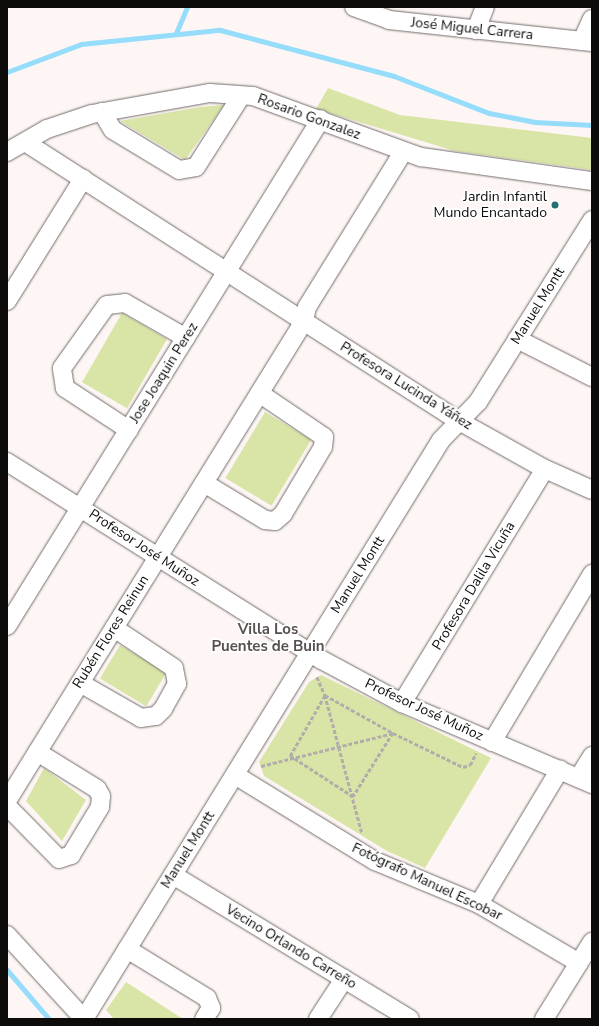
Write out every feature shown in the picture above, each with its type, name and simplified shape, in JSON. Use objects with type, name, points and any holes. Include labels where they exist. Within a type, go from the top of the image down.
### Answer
[{"type":"street","points":[[476,30],[485,7]]},
{"type":"street","name":"José Miguel Carrera","points":[[359,8],[389,20],[587,42]]},
{"type":"street","points":[[587,42],[592,19]]},
{"type":"street","name":"Rosario Gonzalez","points":[[7,152],[47,129],[102,112],[210,94],[241,96],[321,119],[403,152],[478,167],[592,181]]},
{"type":"street","points":[[102,112],[113,130],[179,170],[196,167],[241,96]]},
{"type":"street","name":"Jose Joaquin Perez","points":[[7,626],[321,119]]},
{"type":"street","name":"Profesora Lucinda Yáñez","points":[[25,142],[459,421],[546,469],[592,490]]},
{"type":"street","name":"Rubén Flores Reinun","points":[[7,801],[304,321],[307,307],[403,152]]},
{"type":"street","points":[[7,300],[83,179]]},
{"type":"street","name":"Manuel Montt","points":[[84,1019],[173,875],[242,779],[316,657],[441,440],[478,402],[592,220]]},
{"type":"street","points":[[129,430],[66,388],[62,368],[107,305],[125,303],[186,338]]},
{"type":"street","points":[[517,339],[592,377]]},
{"type":"street","points":[[204,483],[265,520],[275,521],[283,514],[323,447],[324,437],[259,393]]},
{"type":"street","name":"Profesor José Muñoz","points":[[7,462],[81,507],[316,657],[402,703],[585,780]]},
{"type":"street","name":"Profesora Dalila Vicuña","points":[[402,703],[546,469]]},
{"type":"street","points":[[488,740],[592,574]]},
{"type":"street","points":[[80,683],[141,718],[156,716],[163,708],[177,684],[174,668],[114,628]]},
{"type":"street","points":[[7,806],[59,859],[70,855],[100,807],[101,796],[97,789],[37,752]]},
{"type":"street","points":[[585,780],[592,756]]},
{"type":"street","points":[[478,904],[560,769]]},
{"type":"street","name":"Fotógrafo Manuel Escobar","points":[[242,779],[367,857],[478,904],[579,963]]},
{"type":"street","name":"Vecino Orlando Carreño","points":[[173,875],[410,1019]]},
{"type":"street","points":[[7,935],[84,1019]]},
{"type":"street","points":[[544,1019],[592,942]]},
{"type":"street","points":[[127,949],[207,998],[211,1008],[204,1019]]},
{"type":"street","points":[[318,1019],[344,979]]},
{"type":"path","points":[[316,657],[316,674],[325,695],[353,797],[367,857]]},
{"type":"path","points":[[325,695],[393,733],[463,767],[470,765],[488,740]]},
{"type":"path","points":[[290,756],[325,695]]},
{"type":"path","points":[[242,779],[258,767],[290,756],[393,733]]},
{"type":"path","points":[[353,797],[393,733]]},
{"type":"path","points":[[290,756],[353,797]]},
{"type":"green space","points":[[328,88],[400,115],[592,138],[592,170],[455,151],[316,109]]},
{"type":"green space","points":[[224,105],[185,160],[120,121],[200,107]]},
{"type":"green space","points":[[122,313],[167,339],[127,408],[82,382]]},
{"type":"green space","points":[[265,412],[311,440],[272,506],[225,478]]},
{"type":"green space","points":[[120,645],[166,673],[146,706],[100,678]]},
{"type":"green space","points":[[321,675],[491,758],[425,868],[387,851],[264,776],[259,762],[309,682]]},
{"type":"green space","points":[[44,768],[86,800],[62,841],[26,801]]},
{"type":"green space","points":[[126,982],[183,1019],[114,1019],[106,1010]]},
{"type":"waterway","points":[[176,33],[187,7]]},
{"type":"waterway","points":[[7,72],[81,44],[220,30],[394,76],[489,113],[535,122],[592,125]]},
{"type":"waterway","points":[[7,970],[49,1019]]},
{"type":"place","name":"Jardin Infantil Mundo Encantado","points":[[555,205]]},
{"type":"district","name":"Villa Los Puentes de Buin","points":[[268,638]]}]
